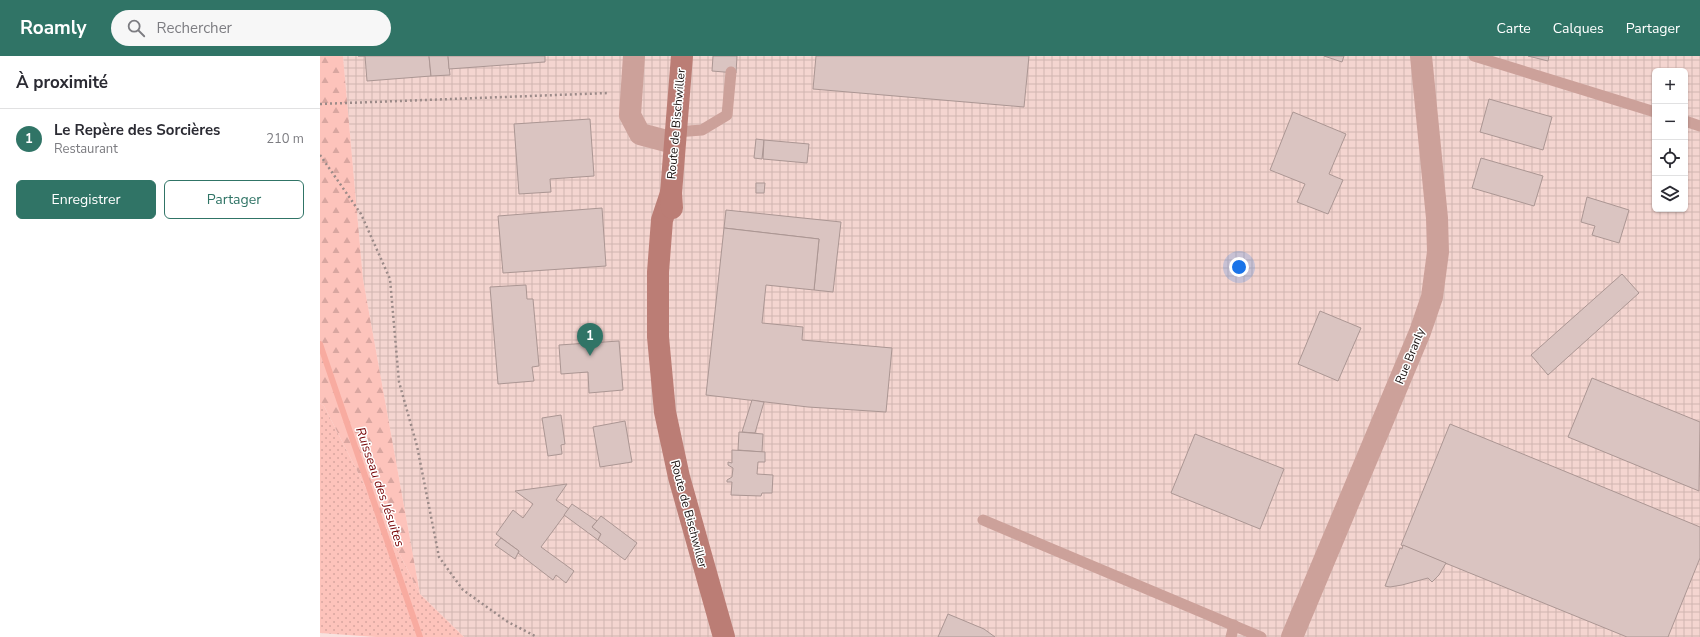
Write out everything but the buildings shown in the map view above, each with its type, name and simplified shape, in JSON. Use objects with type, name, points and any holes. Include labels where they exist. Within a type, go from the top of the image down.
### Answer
[{"type":"street","points":[[634,56],[630,115],[640,134],[675,137]]},
{"type":"street","name":"Route de Bischwiller","points":[[682,56],[670,193],[662,220],[659,246],[658,337],[662,390],[667,427],[679,477],[724,637]]},
{"type":"street","name":"Rue Branly","points":[[1292,637],[1420,332],[1432,297],[1438,252],[1437,218],[1421,56]]},
{"type":"lane","points":[[1474,56],[1652,111]]},
{"type":"lane","points":[[675,137],[702,130],[727,115],[731,72]]},
{"type":"lane","points":[[1688,122],[1700,126]]},
{"type":"lane","points":[[983,520],[1261,637]]},
{"type":"lane","points":[[1231,637],[1234,625]]},
{"type":"path","points":[[320,104],[617,92],[630,108]]},
{"type":"path","points":[[320,155],[361,214],[390,278],[399,382],[418,446],[439,557],[463,590],[508,622],[537,637]]},
{"type":"shaded area","points":[[343,56],[1700,56],[1700,637],[464,637],[420,594],[363,279]]},
{"type":"green space","points":[[320,56],[343,56],[363,279],[420,594],[324,406],[320,403]]},
{"type":"green space","points":[[320,403],[324,406],[420,594],[464,637],[376,637],[320,633]]},
{"type":"waterway","name":"Ruisseau des Jésuites","points":[[320,344],[420,637]]},
{"type":"place","name":"Le Repère des Sorcières","points":[[590,356]]}]
